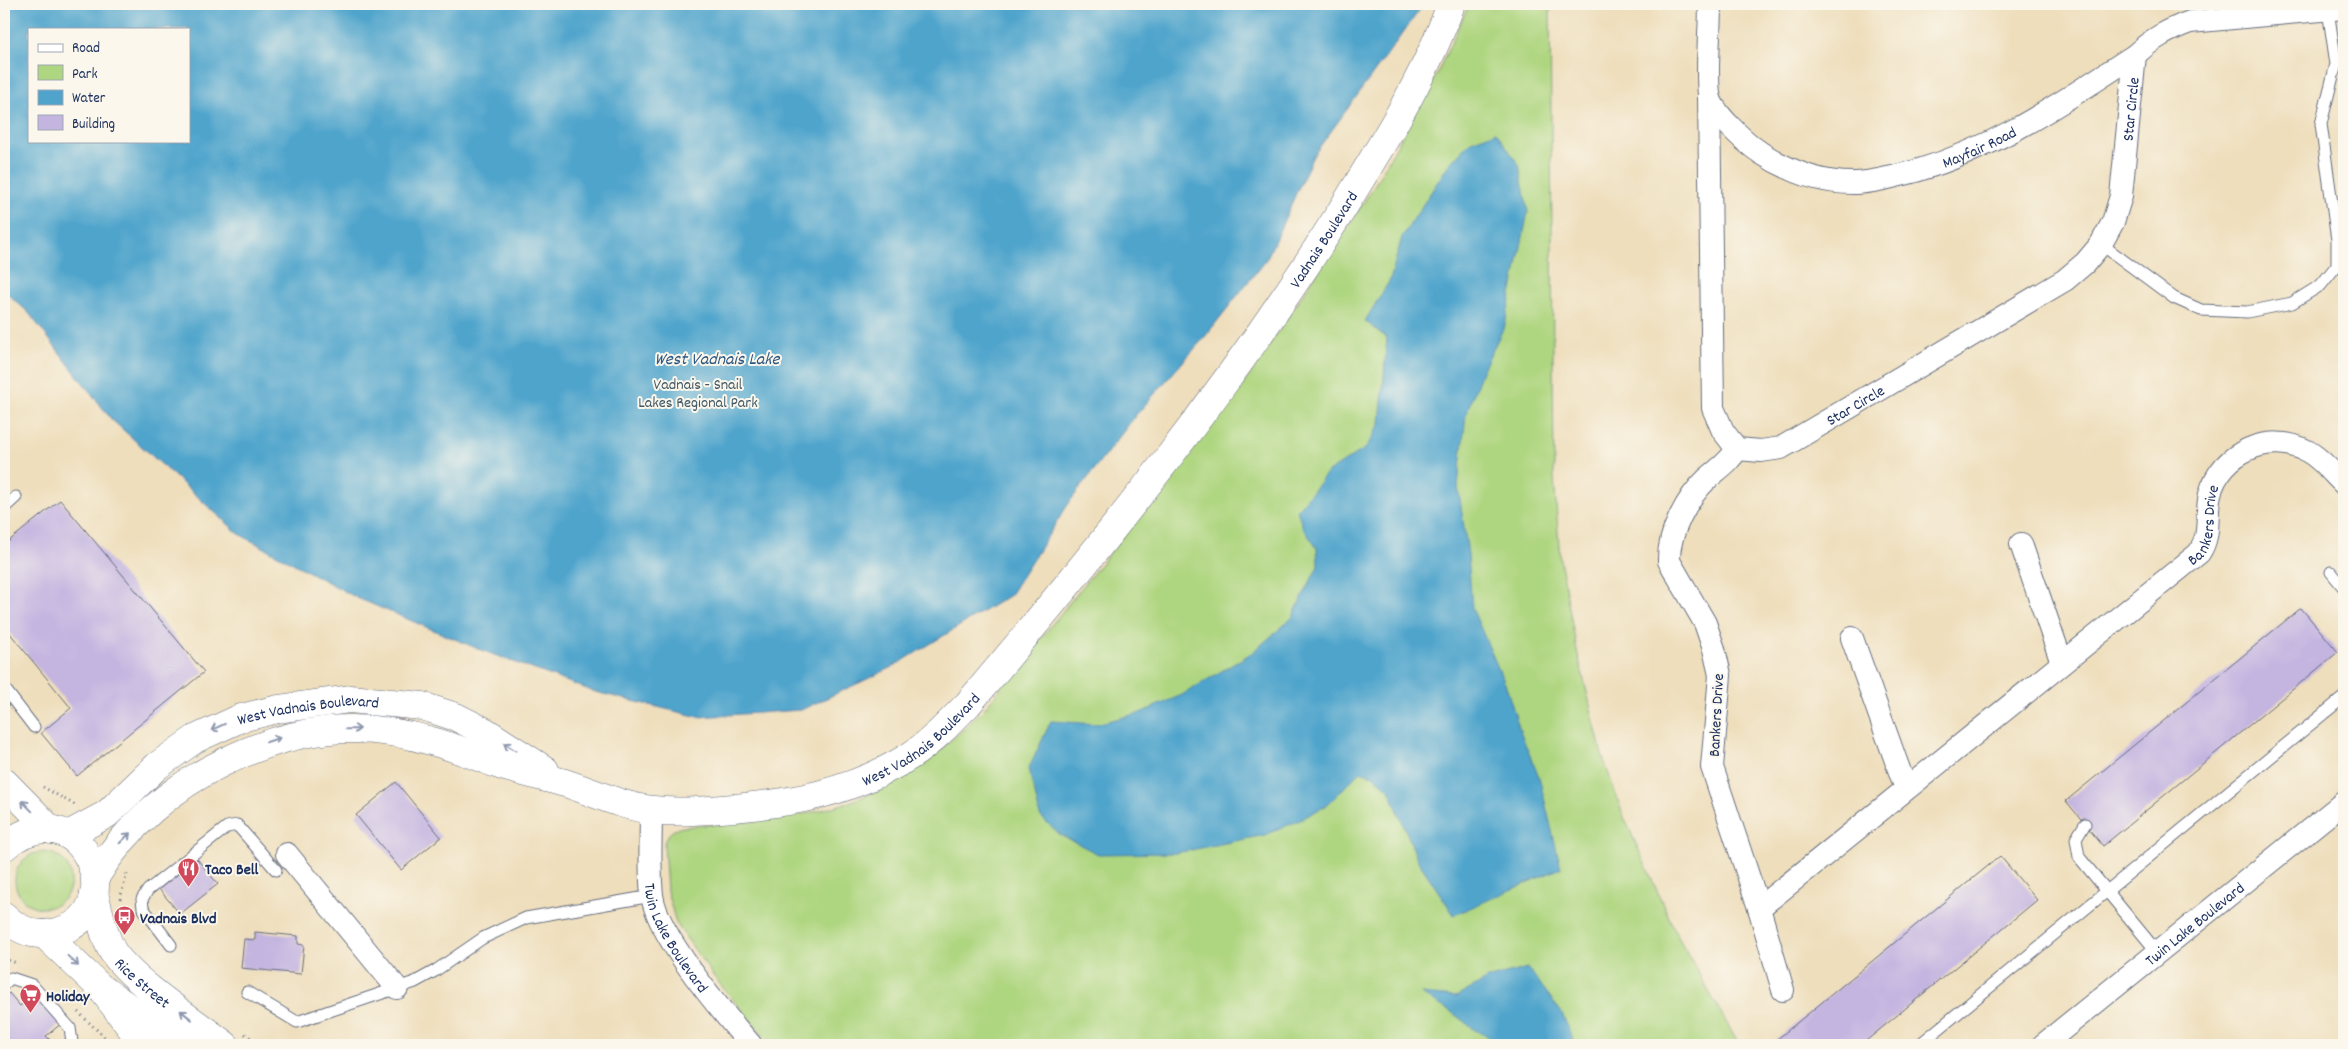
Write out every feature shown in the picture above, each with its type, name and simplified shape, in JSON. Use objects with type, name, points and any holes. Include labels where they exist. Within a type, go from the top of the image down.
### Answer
[{"type":"main road","name":"Vadnais Boulevard","points":[[1167,458],[1266,326],[1320,245],[1369,165],[1416,82],[1451,4]]},
{"type":"main road","name":"West Vadnais Boulevard","points":[[25,935],[61,931],[76,923],[88,910],[95,885],[112,850],[161,802],[189,782],[258,746],[305,733],[335,729],[371,729],[402,734],[437,742],[502,766],[651,810],[686,812],[749,807],[816,797],[846,788],[912,755],[940,732],[968,704],[1167,458]]},
{"type":"main road","name":"West Vadnais Boulevard","points":[[59,832],[107,814],[157,766],[195,739],[241,718],[298,706],[350,699],[422,706],[456,717],[486,732],[565,784]]},
{"type":"main road","points":[[10,774],[59,832]]},
{"type":"main road","points":[[4,847],[17,836],[34,830],[59,832]]},
{"type":"main road","name":"Rice Street","points":[[59,832],[81,845],[91,860],[108,940],[113,952],[123,964],[225,1045]]},
{"type":"main road","name":"Rice Street","points":[[4,916],[25,935],[182,1045]]},
{"type":"main road","points":[[101,988],[144,1045]]},
{"type":"street","points":[[1710,4],[1709,96],[1713,408],[1723,431],[1737,449]]},
{"type":"street","name":"Mayfair Road","points":[[1709,96],[1732,128],[1753,147],[1777,164],[1812,177],[1830,181],[1857,183],[1901,175],[1944,162],[1988,145],[2026,125],[2135,55],[2150,41],[2169,30],[2190,22],[2336,9]]},
{"type":"street","name":"Star Circle","points":[[1737,449],[1761,451],[1781,448],[2065,280],[2084,264],[2101,244],[2112,222],[2121,196],[2135,55]]},
{"type":"street","name":"Bankers Drive","points":[[1737,449],[1731,459],[1693,495],[1682,514],[1669,550],[1669,561],[1705,623],[1714,649],[1720,675],[1712,768],[1716,786],[1760,908],[2199,553],[2206,544],[2210,496],[2216,479],[2226,464],[2241,452],[2258,445],[2275,442],[2292,445],[2309,451],[2344,484]]},
{"type":"street","points":[[2020,544],[2062,664]]},
{"type":"street","points":[[1852,638],[1906,789]]},
{"type":"street","name":"Twin Lake Boulevard","points":[[2043,1045],[2344,802]]},
{"type":"street","name":"Twin Lake Boulevard","points":[[651,810],[652,896],[664,929],[676,949],[750,1045]]},
{"type":"street","points":[[281,862],[397,988]]},
{"type":"street","points":[[1760,908],[1783,990]]},
{"type":"lane","points":[[2101,244],[2174,298],[2201,310],[2247,312],[2292,303],[2321,285],[2337,265],[2337,240],[2321,124],[2336,64],[2336,9]]},
{"type":"lane","points":[[4,508],[16,497]]},
{"type":"lane","points":[[2331,572],[2344,588]]},
{"type":"lane","points":[[4,688],[34,727]]},
{"type":"lane","points":[[1919,1045],[2344,697]]},
{"type":"lane","points":[[2085,824],[2076,839],[2079,857],[2158,953]]},
{"type":"lane","points":[[171,945],[143,908],[142,899],[148,890],[227,827],[238,825],[281,862]]},
{"type":"lane","points":[[246,992],[297,1022],[397,988],[435,971],[478,941],[512,923],[526,918],[652,896]]},
{"type":"lane","points":[[4,984],[11,978],[32,985],[70,1028],[72,1042],[68,1045]]},
{"type":"path","points":[[4,753],[10,774]]},
{"type":"path","points":[[36,784],[75,805],[83,803]]},
{"type":"green space","points":[[1469,4],[1550,4],[1554,477],[1560,559],[1577,651],[1602,755],[1623,815],[1676,933],[1739,1045],[771,1045],[714,977],[676,923],[667,891],[664,843],[669,834],[683,827],[788,817],[849,802],[887,786],[921,764],[983,710],[1208,431],[1249,376],[1373,188],[1437,74]]},
{"type":"green space","points":[[43,852],[54,854],[63,860],[69,869],[71,880],[69,891],[63,900],[54,906],[43,908],[32,906],[23,900],[17,891],[15,880],[17,869],[23,860],[32,854]]},
{"type":"water","name":"West Vadnais Lake","points":[[4,4],[1424,4],[1313,156],[1267,258],[1204,338],[1136,415],[1071,500],[1010,595],[891,668],[801,710],[699,717],[595,692],[481,650],[357,598],[239,534],[111,419],[28,312],[4,291]]},
{"type":"water","points":[[1496,132],[1519,165],[1528,212],[1505,325],[1483,369],[1466,414],[1458,486],[1468,554],[1472,608],[1506,686],[1521,734],[1539,777],[1561,868],[1454,915],[1418,861],[1389,789],[1374,776],[1361,771],[1327,805],[1300,820],[1265,835],[1176,853],[1098,854],[1059,834],[1040,816],[1029,768],[1051,721],[1096,724],[1140,713],[1182,695],[1253,652],[1292,618],[1318,566],[1317,548],[1303,528],[1297,510],[1328,472],[1366,448],[1380,424],[1387,338],[1365,321],[1390,280],[1402,237],[1449,164],[1471,141]]},
{"type":"water","points":[[1528,968],[1562,1013],[1575,1045],[1505,1045],[1475,1030],[1450,1011],[1421,994],[1456,997],[1490,978]]},
{"type":"building","points":[[60,500],[204,672],[77,776],[41,733],[71,708],[4,626],[4,545]]},
{"type":"building","points":[[2301,608],[2338,652],[2103,846],[2066,801]]},
{"type":"building","points":[[396,782],[441,837],[401,870],[356,815]]},
{"type":"building","points":[[2000,856],[2037,900],[1861,1045],[1770,1045]]},
{"type":"building","name":"Taco Bell","points":[[197,859],[218,884],[180,914],[159,889]]},
{"type":"building","points":[[255,932],[298,936],[298,944],[304,945],[301,974],[241,968],[244,939],[255,940]]},
{"type":"building","name":"Holiday","points":[[38,991],[62,1023],[46,1036],[52,1042],[48,1045],[4,1045],[4,997],[9,993],[20,1006]]},
{"type":"place","name":"Taco Bell","points":[[189,887]]},
{"type":"place","name":"Vadnais Blvd","points":[[124,936]]},
{"type":"place","name":"Holiday","points":[[30,1014]]},
{"type":"park label","name":"Vadnais - Snail Lakes Regional Park","points":[[698,392]]}]
